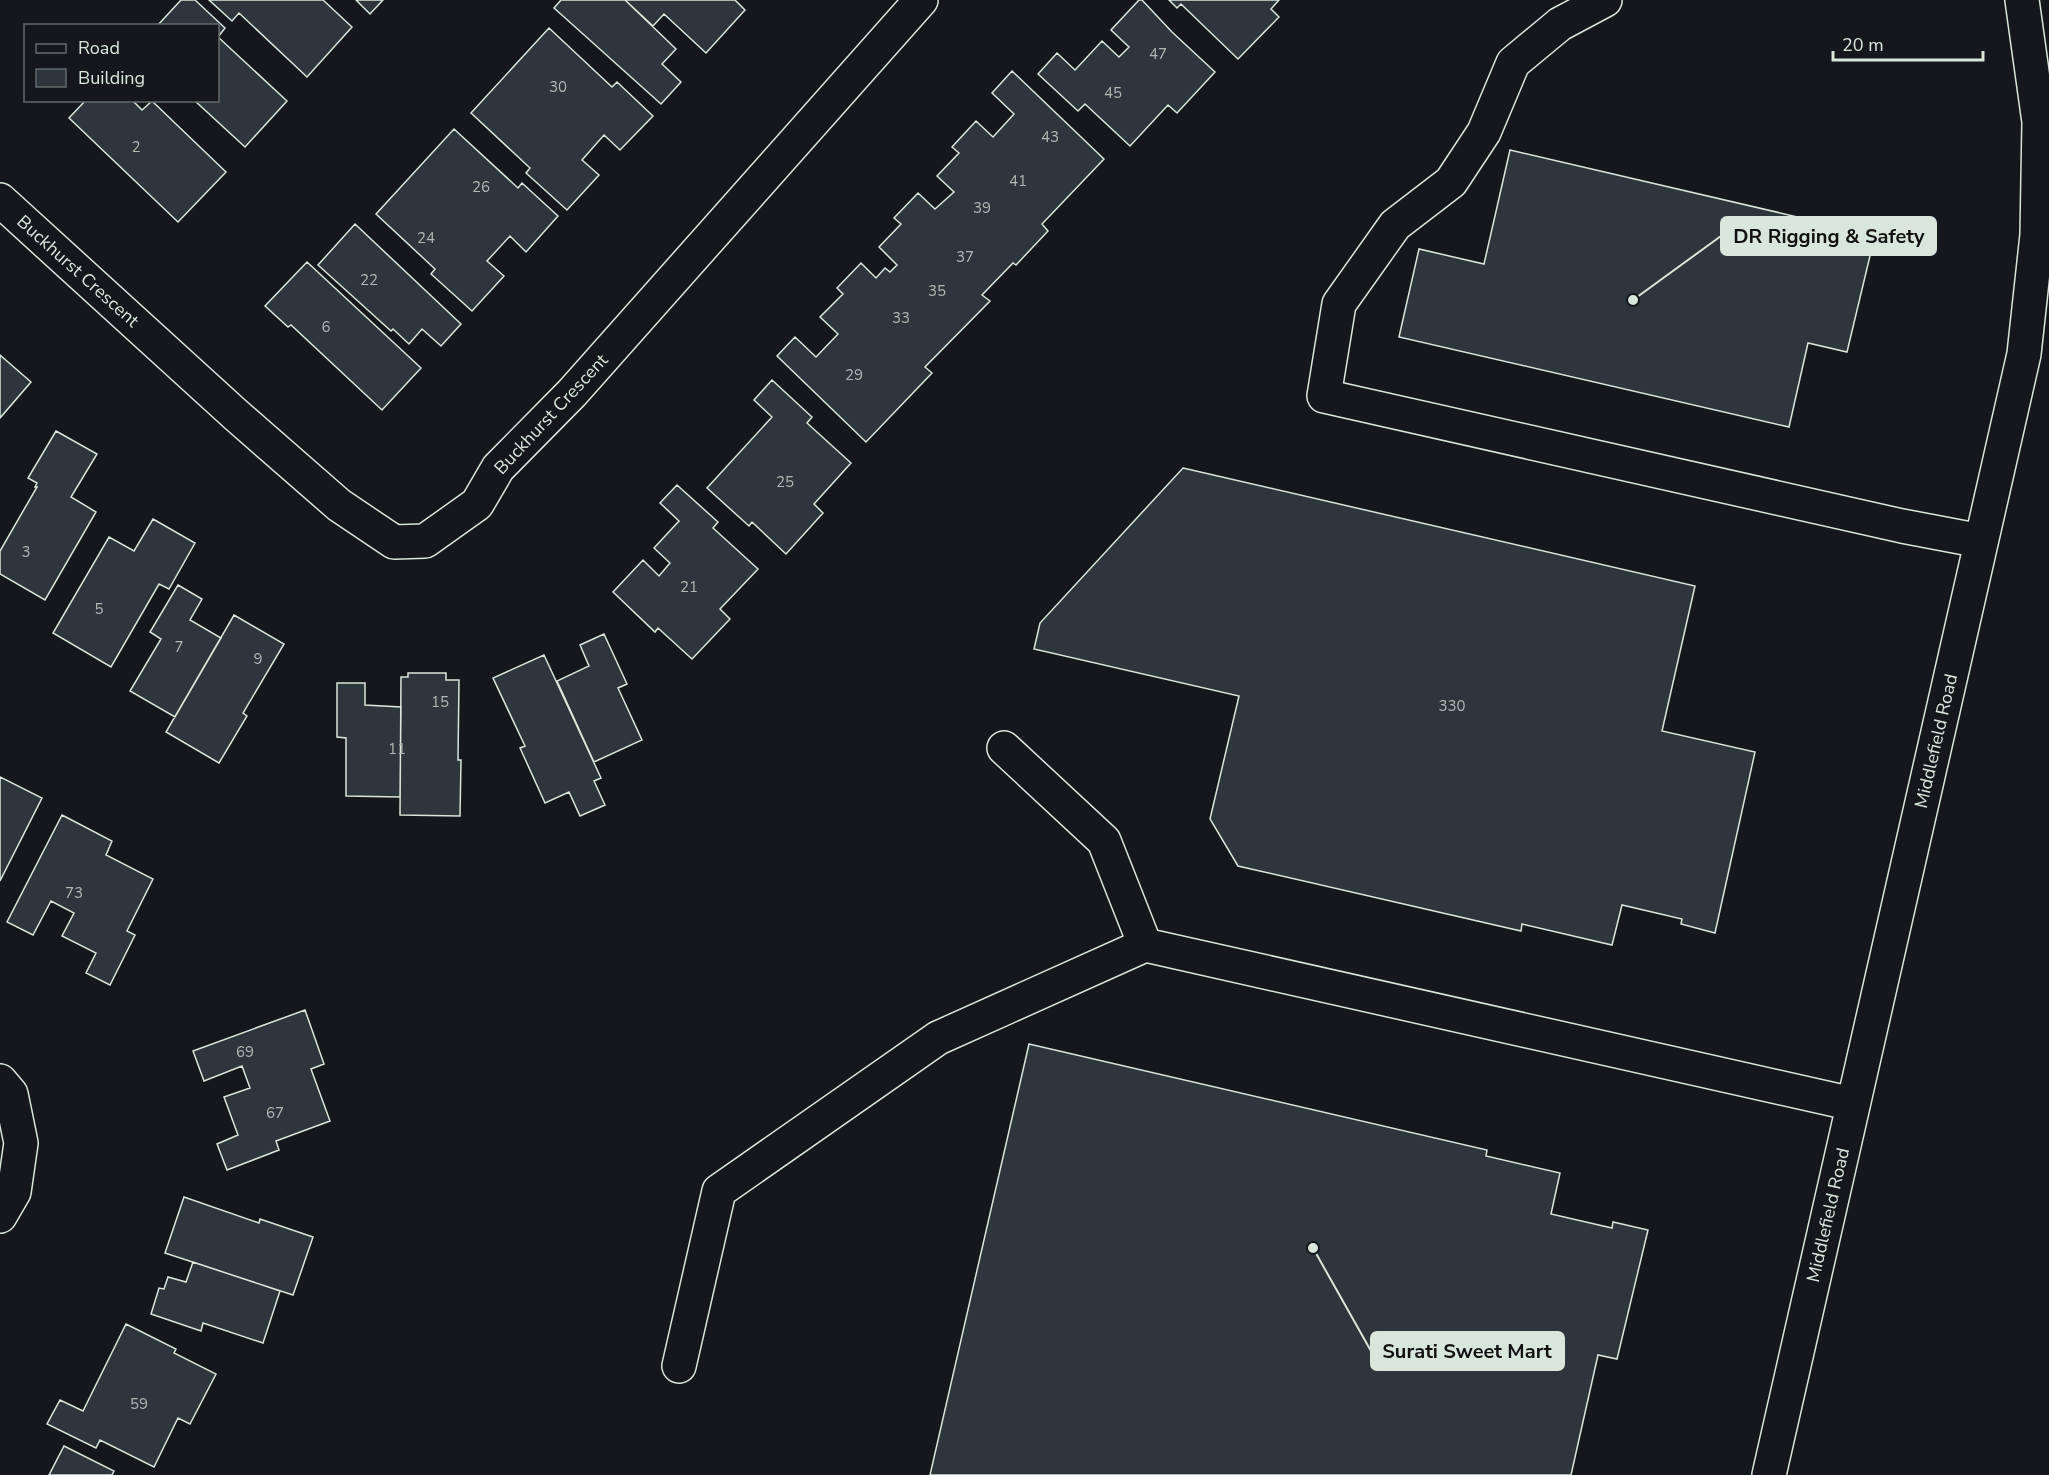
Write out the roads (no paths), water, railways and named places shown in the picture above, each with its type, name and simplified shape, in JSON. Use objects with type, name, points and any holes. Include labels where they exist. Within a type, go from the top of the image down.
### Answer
[{"type":"main road","name":"Buckhurst Crescent","points":[[0,200],[236,415],[339,505],[394,542],[425,541],[477,504],[498,468],[572,393],[921,0]]},
{"type":"main road","points":[[1605,0],[1560,24],[1513,63],[1484,132],[1451,182],[1395,225],[1339,304],[1324,396],[1880,521],[1981,541]]},
{"type":"main road","name":"Middlefield Road","points":[[1768,1475],[2024,354],[2037,235],[2039,122],[2022,0]]},
{"type":"main road","points":[[1004,748],[1104,841],[1145,945]]},
{"type":"main road","points":[[679,1366],[718,1191],[938,1038],[1145,945],[1854,1104]]},
{"type":"main road","points":[[0,1081],[11,1094],[21,1143],[14,1192],[0,1216]]},
{"type":"place","name":"DR Rigging & Safety","points":[[1633,300]]},
{"type":"place","name":"Surati Sweet Mart","points":[[1313,1248]]}]
